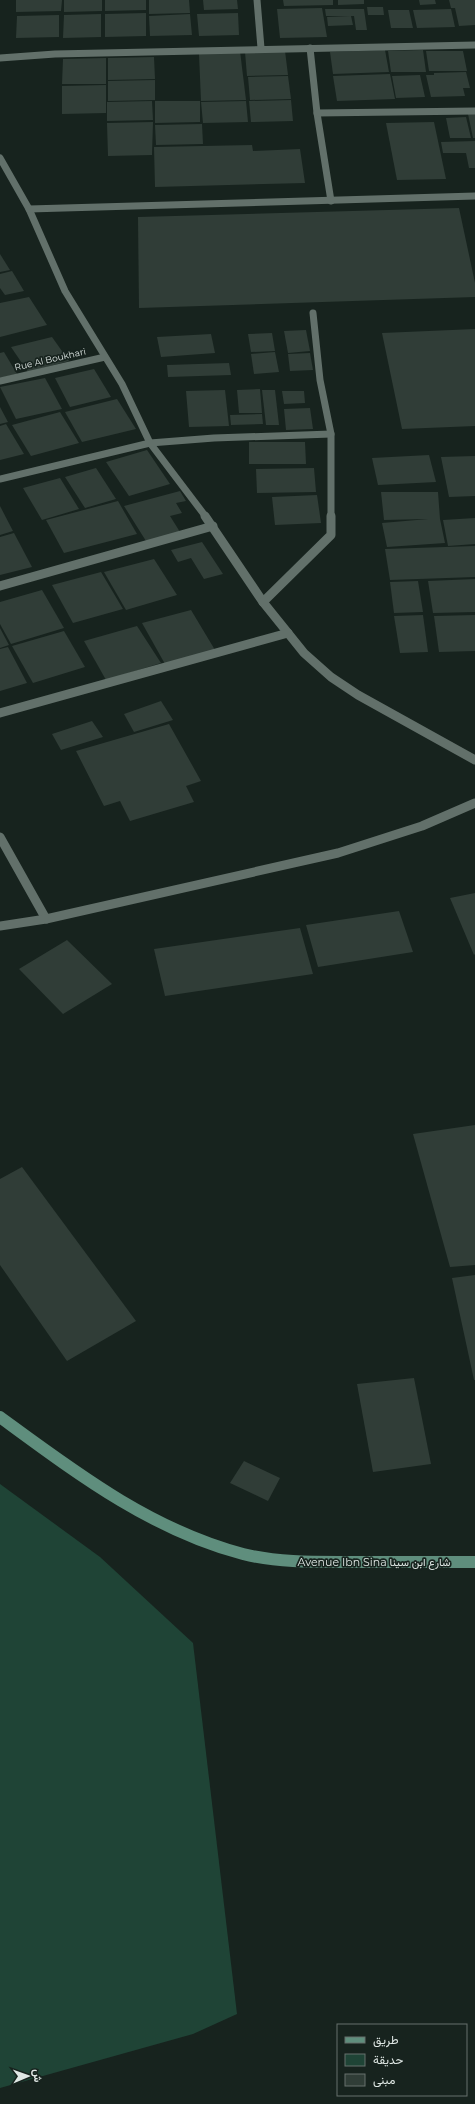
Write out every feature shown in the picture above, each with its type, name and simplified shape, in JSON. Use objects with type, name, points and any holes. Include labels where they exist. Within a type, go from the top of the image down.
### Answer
[{"type":"street","points":[[257,0],[261,48]]},
{"type":"street","points":[[0,58],[55,54],[261,48],[475,45]]},
{"type":"street","points":[[310,48],[317,113],[331,201]]},
{"type":"street","points":[[317,113],[475,111]]},
{"type":"street","points":[[0,158],[30,209],[65,292],[125,391],[150,443],[213,526],[263,602],[304,653],[331,677],[352,692],[475,760]]},
{"type":"street","points":[[30,209],[475,196]]},
{"type":"street","points":[[263,602],[331,535],[331,434],[320,380],[312,313]]},
{"type":"street","name":"Rue Al Boukhari","points":[[0,381],[105,357]]},
{"type":"street","points":[[0,478],[150,443],[214,438],[331,434]]},
{"type":"street","points":[[0,586],[213,526]]},
{"type":"street","points":[[0,713],[288,633]]},
{"type":"street","points":[[0,926],[46,919],[338,853],[422,826],[475,803]]},
{"type":"street","points":[[0,838],[46,919]]},
{"type":"street","name":"Avenue Ibn Sina شارع ابن سينا","points":[[0,1417],[77,1473],[119,1500],[190,1538],[244,1554],[298,1562],[475,1562]]},
{"type":"green space","points":[[0,1484],[100,1557],[193,1643],[237,2014],[193,2034],[0,2088]]},
{"type":"building","points":[[16,0],[62,0],[61,11],[16,12]]},
{"type":"building","points":[[64,0],[102,0],[102,11],[64,12]]},
{"type":"building","points":[[105,0],[146,0],[146,10],[105,11]]},
{"type":"building","points":[[149,0],[189,0],[190,13],[149,14]]},
{"type":"building","points":[[203,0],[237,0],[238,9],[204,10]]},
{"type":"building","points":[[283,0],[333,0],[333,5],[284,6]]},
{"type":"building","points":[[338,0],[364,0],[364,4],[338,5]]},
{"type":"building","points":[[419,0],[435,0],[436,4],[420,5]]},
{"type":"building","points":[[449,0],[475,0],[475,25],[459,26],[455,8],[451,8]]},
{"type":"building","points":[[367,7],[383,7],[384,15],[368,15]]},
{"type":"building","points":[[322,8],[327,37],[280,38],[277,9]]},
{"type":"building","points":[[325,9],[364,9],[367,30],[356,30],[354,16],[326,16]]},
{"type":"building","points":[[451,9],[455,27],[417,28],[413,10]]},
{"type":"building","points":[[388,10],[409,10],[413,28],[391,28]]},
{"type":"building","points":[[146,13],[146,36],[105,37],[105,14]]},
{"type":"building","points":[[238,13],[239,35],[199,36],[197,14]]},
{"type":"building","points":[[101,14],[101,37],[63,38],[64,15]]},
{"type":"building","points":[[190,14],[192,35],[150,36],[149,16]]},
{"type":"building","points":[[59,15],[59,37],[16,38],[17,16]]},
{"type":"building","points":[[351,16],[353,25],[328,26],[327,17]]},
{"type":"building","points":[[385,50],[389,72],[333,74],[330,52]]},
{"type":"building","points":[[423,50],[426,72],[391,72],[388,51]]},
{"type":"building","points":[[240,51],[246,100],[201,101],[199,54]]},
{"type":"building","points":[[285,51],[288,75],[247,76],[245,52]]},
{"type":"building","points":[[426,51],[463,51],[467,71],[429,71]]},
{"type":"building","points":[[154,57],[155,79],[108,80],[108,58]]},
{"type":"building","points":[[106,58],[106,84],[62,84],[63,59]]},
{"type":"building","points":[[466,72],[470,88],[463,88],[465,96],[431,97],[426,75],[434,75],[434,73]]},
{"type":"building","points":[[390,74],[395,99],[337,101],[333,76]]},
{"type":"building","points":[[420,75],[425,97],[396,98],[392,76]]},
{"type":"building","points":[[288,76],[291,99],[250,100],[248,77]]},
{"type":"building","points":[[155,80],[155,100],[108,101],[108,81]]},
{"type":"building","points":[[106,85],[106,113],[62,114],[62,86]]},
{"type":"building","points":[[291,100],[293,121],[251,122],[249,101]]},
{"type":"building","points":[[152,101],[153,120],[107,121],[107,102]]},
{"type":"building","points":[[155,101],[200,101],[200,122],[155,123]]},
{"type":"building","points":[[246,101],[248,122],[203,123],[201,102]]},
{"type":"building","points":[[468,114],[475,114],[475,138],[473,138]]},
{"type":"building","points":[[466,117],[471,138],[450,138],[446,118]]},
{"type":"building","points":[[153,122],[152,155],[108,156],[107,123]]},
{"type":"building","points":[[434,122],[446,179],[397,180],[386,123]]},
{"type":"building","points":[[202,124],[203,144],[156,145],[155,125]]},
{"type":"building","points":[[475,141],[475,168],[469,168],[466,153],[443,153],[441,142]]},
{"type":"building","points":[[252,145],[253,151],[300,149],[305,183],[155,187],[154,147]]},
{"type":"building","points":[[459,208],[475,283],[475,297],[139,308],[138,217]]},
{"type":"building","points":[[0,254],[10,270],[0,272]]},
{"type":"building","points":[[12,271],[24,291],[5,295],[0,288],[0,274]]},
{"type":"building","points":[[29,297],[47,325],[0,337],[0,303]]},
{"type":"building","points":[[475,329],[475,426],[402,429],[382,333]]},
{"type":"building","points":[[306,330],[310,351],[288,353],[284,331]]},
{"type":"building","points":[[272,333],[275,351],[251,352],[248,334]]},
{"type":"building","points":[[211,334],[215,353],[161,357],[157,337]]},
{"type":"building","points":[[52,337],[69,361],[28,372],[11,347]]},
{"type":"building","points":[[4,352],[17,374],[0,378],[0,353]]},
{"type":"building","points":[[275,352],[279,372],[254,374],[251,354]]},
{"type":"building","points":[[310,353],[313,370],[290,371],[288,354]]},
{"type":"building","points":[[229,363],[231,375],[168,377],[167,365]]},
{"type":"building","points":[[94,369],[111,397],[70,407],[55,378]]},
{"type":"building","points":[[45,378],[62,409],[16,419],[0,387]]},
{"type":"building","points":[[260,389],[262,413],[239,413],[237,390]]},
{"type":"building","points":[[225,390],[229,426],[189,427],[186,391]]},
{"type":"building","points":[[262,390],[275,390],[279,425],[266,425]]},
{"type":"building","points":[[282,391],[304,391],[305,403],[284,404]]},
{"type":"building","points":[[117,399],[136,429],[82,442],[65,412]]},
{"type":"building","points":[[0,407],[8,422],[0,424]]},
{"type":"building","points":[[310,408],[313,429],[286,430],[284,409]]},
{"type":"building","points":[[60,412],[79,443],[31,456],[12,425]]},
{"type":"building","points":[[262,414],[263,424],[231,425],[230,415]]},
{"type":"building","points":[[6,424],[24,454],[0,460],[0,426]]},
{"type":"building","points":[[249,442],[305,442],[306,464],[249,464]]},
{"type":"building","points":[[147,450],[170,484],[129,496],[106,462]]},
{"type":"building","points":[[429,455],[436,482],[378,485],[372,458]]},
{"type":"building","points":[[475,456],[475,496],[449,497],[441,457]]},
{"type":"building","points":[[96,468],[116,499],[85,508],[65,477]]},
{"type":"building","points":[[314,468],[316,492],[257,493],[256,469]]},
{"type":"building","points":[[60,478],[79,509],[42,520],[23,488]]},
{"type":"building","points":[[180,491],[186,501],[176,503],[182,513],[170,516],[180,532],[146,541],[124,506]]},
{"type":"building","points":[[381,492],[438,492],[440,519],[445,543],[387,547],[382,523],[428,519],[384,520]]},
{"type":"building","points":[[317,495],[321,523],[275,525],[272,497]]},
{"type":"building","points":[[118,501],[137,534],[64,553],[46,520]]},
{"type":"building","points":[[0,506],[13,531],[0,535]]},
{"type":"building","points":[[475,518],[475,544],[448,546],[443,520]]},
{"type":"building","points":[[14,533],[32,567],[0,575],[0,537]]},
{"type":"building","points":[[202,542],[223,574],[204,579],[191,558],[178,562],[171,550]]},
{"type":"building","points":[[475,546],[475,577],[390,580],[385,549]]},
{"type":"building","points":[[154,559],[177,595],[126,610],[104,572]]},
{"type":"building","points":[[101,572],[123,609],[73,623],[52,585]]},
{"type":"building","points":[[475,579],[475,612],[433,613],[428,581]]},
{"type":"building","points":[[418,581],[423,612],[394,613],[390,582]]},
{"type":"building","points":[[42,590],[64,628],[11,644],[0,624],[0,602]]},
{"type":"building","points":[[191,610],[215,650],[165,664],[142,623]]},
{"type":"building","points":[[423,615],[428,652],[400,653],[394,616]]},
{"type":"building","points":[[475,615],[475,651],[439,652],[434,616]]},
{"type":"building","points":[[137,626],[161,663],[106,680],[84,641]]},
{"type":"building","points":[[0,628],[9,645],[0,648]]},
{"type":"building","points":[[64,631],[85,667],[33,683],[12,646]]},
{"type":"building","points":[[8,647],[27,683],[0,691],[0,649]]},
{"type":"building","points":[[161,701],[173,720],[134,732],[124,714]]},
{"type":"building","points":[[92,721],[103,737],[61,750],[52,734]]},
{"type":"building","points":[[169,724],[201,781],[186,786],[194,802],[130,821],[120,801],[104,806],[76,751]]},
{"type":"building","points":[[475,893],[475,954],[474,955],[450,898]]},
{"type":"building","points":[[399,911],[413,952],[318,967],[306,925]]},
{"type":"building","points":[[300,928],[313,974],[165,996],[154,949]]},
{"type":"building","points":[[67,940],[112,984],[63,1014],[19,969]]},
{"type":"building","points":[[475,1125],[475,1265],[450,1267],[413,1134]]},
{"type":"building","points":[[22,1167],[136,1321],[67,1361],[0,1265],[0,1179]]},
{"type":"building","points":[[475,1275],[475,1380],[474,1380],[452,1278]]},
{"type":"building","points":[[414,1378],[431,1464],[373,1472],[357,1384]]},
{"type":"building","points":[[244,1461],[280,1478],[268,1501],[230,1483]]}]
